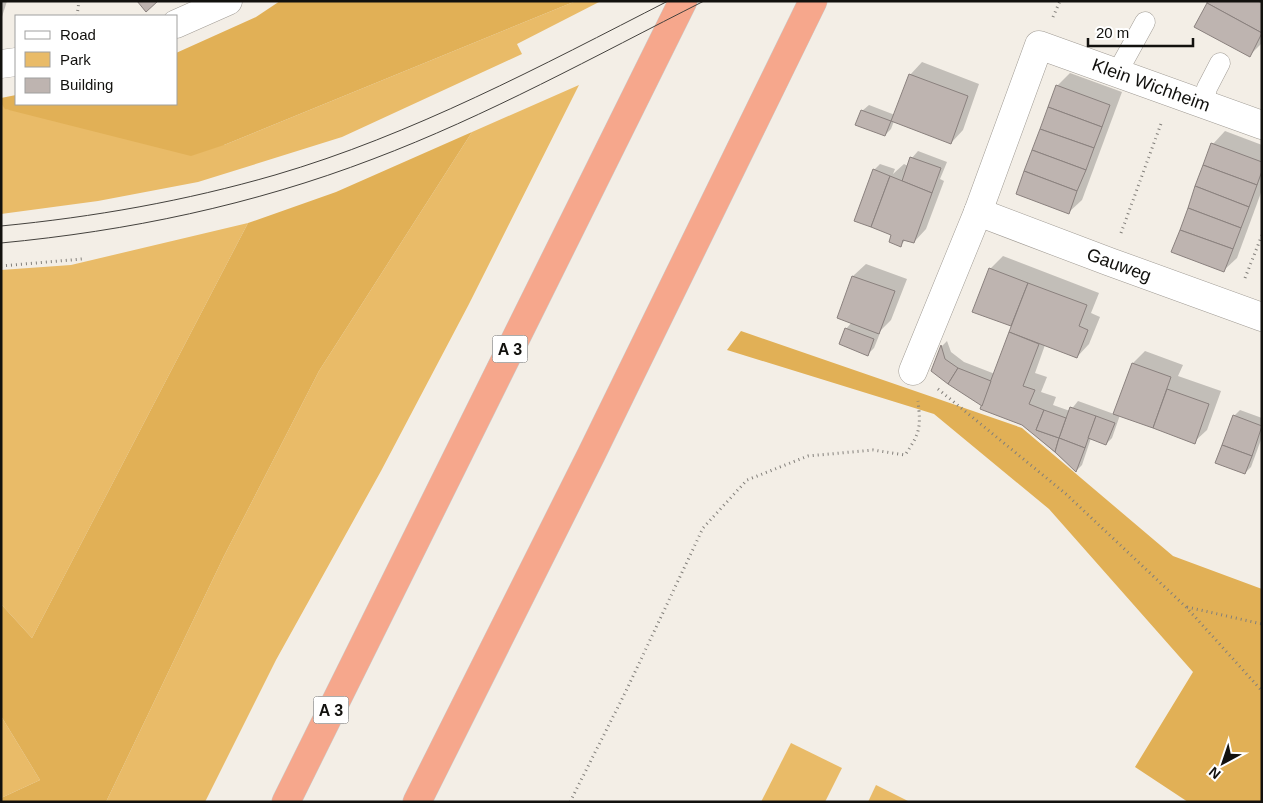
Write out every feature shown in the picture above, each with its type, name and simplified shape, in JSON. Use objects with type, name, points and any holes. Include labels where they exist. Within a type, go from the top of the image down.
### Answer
[{"type":"highway","name":"A 3","points":[[286,802],[683,1]]},
{"type":"highway","points":[[417,802],[591,455],[813,1]]},
{"type":"street","points":[[178,23],[228,1]]},
{"type":"street","name":"Klein Wichheim","points":[[978,212],[1039,46],[1262,125]]},
{"type":"street","points":[[1,64],[15,62]]},
{"type":"street","points":[[913,371],[978,212]]},
{"type":"street","name":"Gauweg","points":[[978,212],[1262,317]]},
{"type":"lane","points":[[1120,74],[1123,62],[1145,22]]},
{"type":"lane","points":[[1203,104],[1207,88],[1220,62]]},
{"type":"path","points":[[77,15],[79,1]]},
{"type":"path","points":[[1110,262],[1172,93]]},
{"type":"path","points":[[1234,307],[1262,235]]},
{"type":"path","points":[[1,266],[82,259]]},
{"type":"path","points":[[913,371],[949,398],[1066,494],[1186,607],[1262,691]]},
{"type":"path","points":[[570,802],[630,682],[702,528],[747,480],[808,456],[873,450],[905,455],[912,445],[921,424],[913,371]]},
{"type":"path","points":[[1186,607],[1262,624]]},
{"type":"green space","points":[[576,1],[601,1],[517,44],[522,54],[342,137],[198,182],[98,201],[1,214],[1,104],[6,109],[224,145]]},
{"type":"green space","points":[[579,85],[469,304],[381,471],[276,660],[205,802],[106,802],[224,556],[319,371],[472,132]]},
{"type":"green space","points":[[248,223],[32,638],[1,604],[1,270],[71,265]]},
{"type":"green space","points":[[1,716],[40,780],[1,798]]},
{"type":"green space","points":[[791,743],[842,768],[825,802],[761,802]]},
{"type":"green space","points":[[876,785],[910,802],[868,802]]},
{"type":"shaded area","points":[[280,1],[576,1],[224,145],[191,156],[5,109],[1,104],[1,98],[15,95],[15,105],[178,105],[178,52],[256,17]]},
{"type":"shaded area","points":[[472,132],[319,371],[224,556],[106,802],[1,802],[1,798],[40,780],[1,716],[1,604],[32,638],[248,223],[336,192]]},
{"type":"shaded area","points":[[741,331],[1022,428],[1173,556],[1262,589],[1262,802],[1188,802],[1135,767],[1193,672],[1049,509],[934,414],[727,350]]},
{"type":"building","points":[[137,1],[158,1],[146,12]]},
{"type":"building","points":[[1207,1],[1258,1],[1262,3],[1262,33],[1207,3]]},
{"type":"building","points":[[1207,3],[1262,33],[1250,57],[1194,27]]},
{"type":"building","points":[[909,74],[968,96],[951,144],[891,121]]},
{"type":"building","points":[[1056,85],[1110,105],[1102,127],[1048,107]]},
{"type":"building","points":[[1048,107],[1102,127],[1094,148],[1040,129]]},
{"type":"building","points":[[861,110],[891,121],[885,136],[855,125]]},
{"type":"building","points":[[1040,129],[1094,148],[1086,170],[1032,150]]},
{"type":"building","points":[[1211,143],[1262,162],[1262,171],[1257,185],[1203,165]]},
{"type":"building","points":[[1032,150],[1086,170],[1077,191],[1024,171]]},
{"type":"building","points":[[910,157],[941,168],[932,193],[902,181]]},
{"type":"building","points":[[1203,165],[1257,185],[1249,207],[1195,186]]},
{"type":"building","points":[[873,169],[890,176],[871,227],[854,221]]},
{"type":"building","points":[[1024,171],[1077,191],[1069,214],[1016,194]]},
{"type":"building","points":[[890,176],[932,193],[914,243],[903,240],[901,247],[889,242],[891,235],[871,227]]},
{"type":"building","points":[[1195,186],[1249,207],[1241,228],[1188,208]]},
{"type":"building","points":[[1188,208],[1241,228],[1233,249],[1180,230]]},
{"type":"building","points":[[1180,230],[1233,249],[1224,272],[1171,252]]},
{"type":"building","points":[[989,268],[1028,283],[1011,326],[972,312]]},
{"type":"building","points":[[852,276],[895,291],[879,334],[837,318]]},
{"type":"building","points":[[1028,283],[1087,305],[1079,326],[1088,330],[1077,358],[1009,332]]},
{"type":"building","points":[[845,328],[874,339],[868,356],[839,344]]},
{"type":"building","points":[[1009,332],[1039,344],[1023,386],[1035,390],[1029,404],[1044,410],[1036,430],[1059,438],[1055,452],[1022,425],[980,409]]},
{"type":"building","points":[[941,345],[945,359],[958,368],[948,384],[931,371]]},
{"type":"building","points":[[1132,363],[1171,377],[1153,428],[1113,414]]},
{"type":"building","points":[[958,368],[991,381],[982,406],[948,384]]},
{"type":"building","points":[[1167,389],[1209,404],[1195,444],[1153,428]]},
{"type":"building","points":[[1070,407],[1096,416],[1085,448],[1059,438]]},
{"type":"building","points":[[1044,410],[1066,418],[1059,438],[1036,430]]},
{"type":"building","points":[[1233,415],[1262,426],[1252,456],[1222,445]]},
{"type":"building","points":[[1096,416],[1115,423],[1106,445],[1088,438]]},
{"type":"building","points":[[1059,438],[1085,448],[1076,472],[1055,452]]},
{"type":"building","points":[[1222,445],[1252,456],[1245,474],[1215,463]]},
{"type":"tram line","points":[[1,226],[105,213],[207,193],[326,159],[426,120],[524,74],[668,1]]},
{"type":"tram line","points":[[1,243],[96,231],[190,214],[236,203],[328,175],[415,142],[499,105],[704,1]]}]
